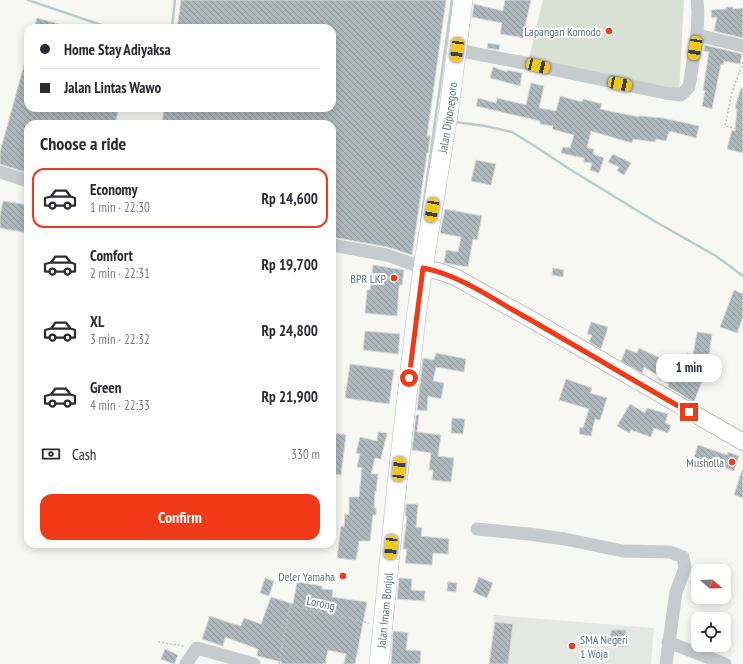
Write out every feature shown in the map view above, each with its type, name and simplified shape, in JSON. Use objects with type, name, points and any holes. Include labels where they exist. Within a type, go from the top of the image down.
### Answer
[{"type":"highway","name":"Jalan Diponegoro","points":[[423,268],[449,109],[463,0]]},
{"type":"highway","name":"Jalan Imam Bonjol","points":[[379,664],[416,318],[423,268]]},
{"type":"main road","points":[[423,268],[455,277],[743,442]]},
{"type":"street","points":[[457,50],[664,93],[681,95],[689,87],[697,35],[697,0]]},
{"type":"street","points":[[697,35],[743,46]]},
{"type":"street","points":[[0,172],[24,179]]},
{"type":"street","points":[[336,246],[387,255],[423,268]]},
{"type":"street","points":[[477,529],[550,537],[623,551],[670,552],[683,557],[685,568],[676,592],[666,664]]},
{"type":"street","points":[[668,642],[725,664]]},
{"type":"street","points":[[186,664],[197,648],[253,664]]},
{"type":"path","points":[[743,62],[732,92],[725,126],[743,130]]},
{"type":"path","points":[[676,404],[699,358]]},
{"type":"path","name":"Lorong","points":[[279,664],[290,605],[383,626]]},
{"type":"path","points":[[158,642],[197,648]]},
{"type":"shaded area","name":"Lapangan Komodo","points":[[543,0],[684,0],[679,93],[528,62]]},
{"type":"shaded area","name":"SMA Negeri 1 Woja","points":[[494,615],[654,628],[651,664],[489,664]]},
{"type":"building","points":[[181,0],[446,0],[427,136],[430,136],[428,153],[412,255],[388,247],[336,238],[336,120],[162,120],[164,112],[336,112],[336,24],[178,24]]},
{"type":"building","points":[[505,0],[531,0],[525,26],[528,27],[526,38],[500,34],[502,23],[472,17],[474,4],[503,11]]},
{"type":"building","points":[[726,7],[733,7],[733,9],[743,8],[743,38],[714,31],[717,17],[712,18],[711,10],[726,9]]},
{"type":"building","points":[[37,18],[59,24],[35,24]]},
{"type":"building","points":[[488,43],[500,45],[499,50],[487,48]]},
{"type":"building","points":[[705,45],[742,54],[740,64],[724,61],[723,65],[721,64],[712,109],[702,106],[709,52],[704,51]]},
{"type":"building","points":[[24,65],[24,112],[118,112],[116,120],[24,120],[24,172],[0,164],[0,152]]},
{"type":"building","points":[[493,67],[507,72],[507,70],[522,73],[520,86],[490,78]]},
{"type":"building","points":[[531,83],[544,86],[539,108],[556,111],[560,96],[582,102],[583,99],[602,104],[600,109],[639,117],[663,118],[699,126],[696,138],[669,131],[666,141],[656,139],[655,142],[633,139],[632,143],[591,131],[587,148],[594,149],[593,154],[604,158],[599,173],[590,170],[592,163],[584,162],[584,158],[561,153],[563,147],[570,148],[574,135],[552,129],[553,126],[540,124],[540,121],[476,106],[478,98],[496,103],[497,98],[526,105]]},
{"type":"building","points":[[741,88],[743,89],[743,153],[727,149],[732,130],[735,131],[737,109],[735,108]]},
{"type":"building","points":[[613,154],[631,163],[624,175],[617,171],[619,167],[608,162]]},
{"type":"building","points":[[476,160],[496,164],[491,185],[471,181]]},
{"type":"building","points":[[3,201],[24,204],[24,232],[0,228],[0,216]]},
{"type":"building","points":[[445,209],[482,216],[477,240],[473,239],[468,267],[444,263],[446,250],[458,252],[461,237],[440,233]]},
{"type":"building","points":[[373,265],[404,270],[402,285],[399,285],[397,316],[365,313],[367,290],[370,290]]},
{"type":"building","points":[[553,268],[564,270],[563,277],[552,275]]},
{"type":"building","points":[[734,290],[743,294],[743,317],[737,333],[720,327]]},
{"type":"building","points":[[591,322],[608,327],[601,349],[589,342],[592,335],[587,334]]},
{"type":"building","points":[[365,331],[400,334],[398,354],[363,350]]},
{"type":"building","points":[[697,332],[712,334],[709,363],[694,402],[668,387],[669,384],[658,379],[659,376],[644,367],[642,373],[621,361],[626,349],[637,353],[639,348],[664,360],[661,365],[692,380],[697,366],[684,361],[687,353],[693,355]]},
{"type":"building","points":[[436,353],[466,359],[464,372],[436,367],[433,381],[444,383],[441,399],[428,396],[427,411],[417,410],[423,358],[434,360]]},
{"type":"building","points":[[350,364],[394,370],[389,404],[345,398]]},
{"type":"building","points":[[566,379],[592,388],[590,393],[607,398],[600,420],[595,419],[591,436],[579,434],[580,427],[583,428],[589,409],[559,400]]},
{"type":"building","points":[[630,404],[645,413],[647,408],[668,414],[665,423],[671,425],[668,433],[654,428],[651,437],[631,430],[629,433],[617,426]]},
{"type":"building","points":[[416,415],[419,415],[417,432],[441,435],[438,456],[454,458],[451,482],[432,480],[433,470],[429,470],[431,453],[412,450]]},
{"type":"building","points":[[452,418],[465,419],[463,434],[451,433]]},
{"type":"building","points":[[378,432],[387,433],[381,459],[375,458],[371,474],[378,474],[374,508],[376,508],[376,515],[373,515],[370,541],[359,541],[356,560],[337,558],[341,526],[344,527],[345,514],[349,515],[349,497],[359,497],[362,468],[357,467],[360,454],[356,453],[360,437],[377,441]]},
{"type":"building","points":[[336,433],[346,435],[341,475],[336,474]]},
{"type":"building","points":[[698,445],[727,455],[728,452],[739,456],[734,471],[694,457]]},
{"type":"building","points":[[743,470],[743,498],[734,495]]},
{"type":"building","points":[[406,504],[418,504],[416,527],[422,528],[421,536],[449,539],[448,554],[433,553],[432,565],[405,563],[407,549],[403,549],[407,516],[405,516]]},
{"type":"building","points":[[479,577],[493,583],[487,598],[473,592]]},
{"type":"building","points":[[265,578],[274,581],[269,596],[260,593]]},
{"type":"building","points":[[399,578],[412,579],[411,590],[425,591],[424,601],[397,599]]},
{"type":"building","points":[[297,582],[322,586],[322,589],[333,590],[332,597],[367,602],[355,664],[344,664],[346,654],[328,650],[325,664],[281,664],[282,662],[257,656],[258,649],[225,637],[223,646],[202,639],[210,616],[241,626],[244,618],[261,624],[271,597],[293,604]]},
{"type":"building","points":[[448,582],[457,583],[456,592],[447,591]]},
{"type":"building","points":[[495,622],[513,624],[508,664],[489,664]]},
{"type":"building","points":[[611,630],[626,630],[625,647],[610,646]]},
{"type":"building","points":[[393,631],[408,633],[406,650],[421,651],[420,664],[391,664]]},
{"type":"building","points":[[165,649],[178,655],[174,664],[161,659]]},
{"type":"waterway","points":[[28,0],[98,24]]},
{"type":"waterway","points":[[172,24],[175,0]]},
{"type":"waterway","points":[[421,222],[452,0]]},
{"type":"waterway","points":[[455,122],[485,126],[512,132],[656,222],[716,256],[743,276]]},
{"type":"place","name":"Lapangan Komodo","points":[[609,31]]},
{"type":"place","name":"BPR LKP","points":[[394,278]]},
{"type":"place","name":"Musholla","points":[[732,462]]},
{"type":"place","name":"Deler Yamaha","points":[[343,576]]},
{"type":"place","name":"SMA Negeri 1 Woja","points":[[572,646]]},
{"type":"route","points":[[409,378],[423,268],[455,277],[527,317],[689,412]]}]
